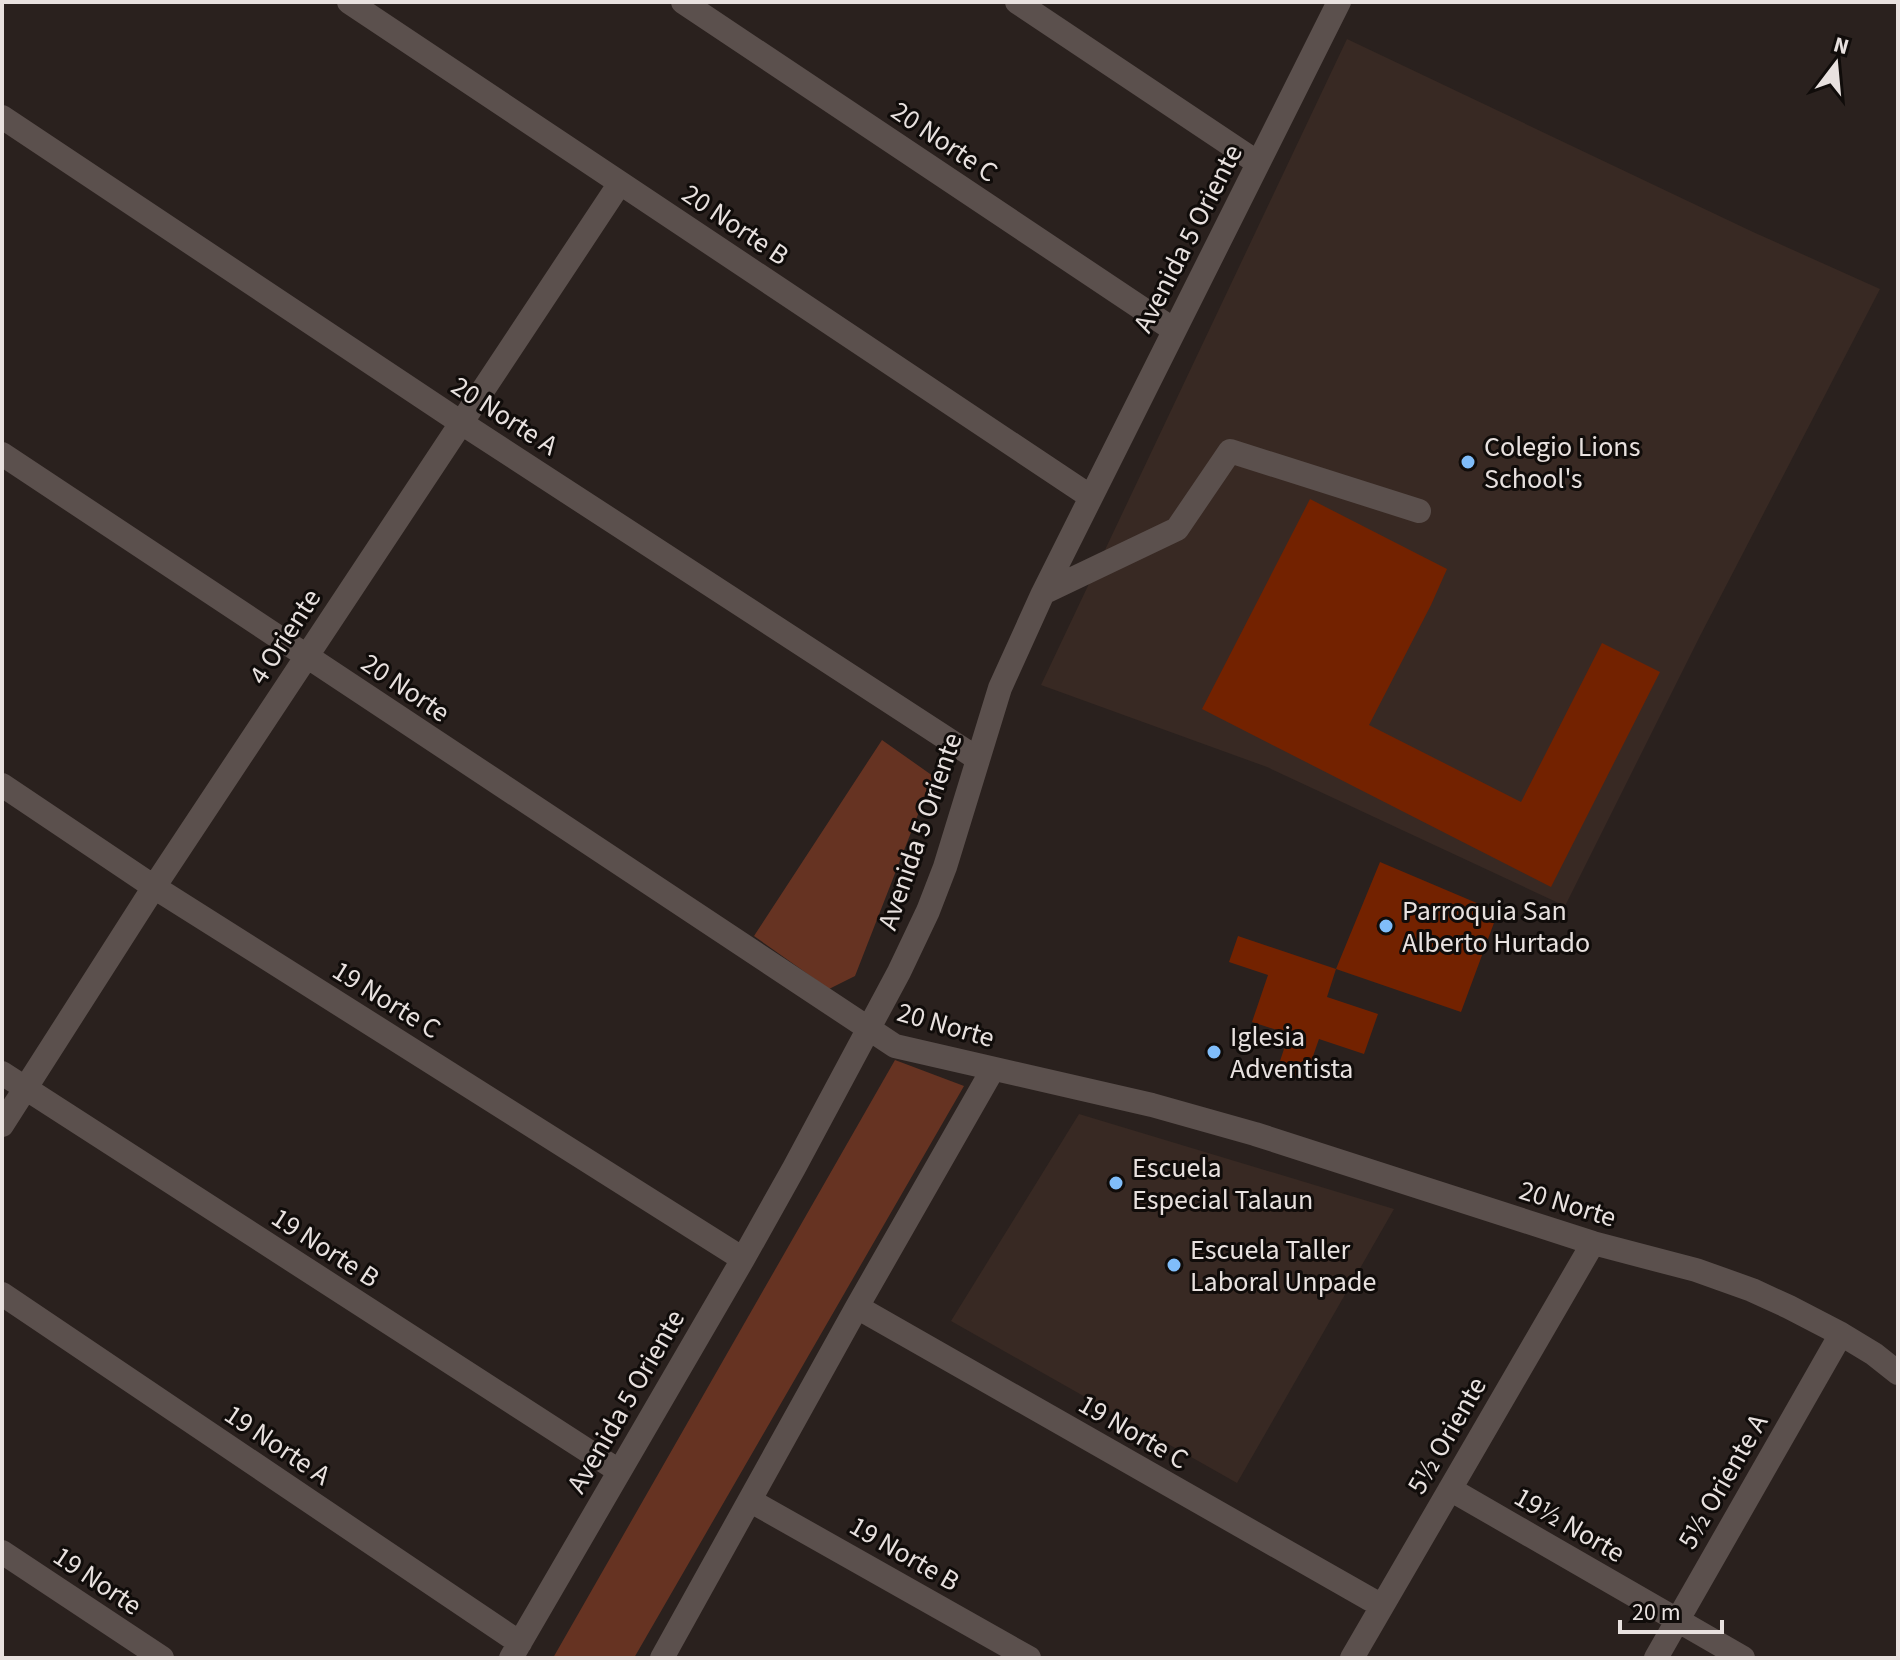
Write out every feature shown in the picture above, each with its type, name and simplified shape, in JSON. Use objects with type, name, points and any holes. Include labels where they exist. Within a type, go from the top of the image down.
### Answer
[{"type":"street","name":"20 Norte B","points":[[349,2],[1091,497]]},
{"type":"street","name":"20 Norte C","points":[[683,2],[1174,330]]},
{"type":"street","points":[[1017,2],[1258,163]]},
{"type":"street","name":"Avenida 5 Oriente","points":[[516,1651],[743,1259],[899,972],[945,867],[1000,688],[1043,593],[1339,2]]},
{"type":"street","name":"20 Norte A","points":[[2,117],[460,422],[978,759]]},
{"type":"street","name":"4 Oriente","points":[[2,1125],[154,887],[620,183]]},
{"type":"street","points":[[1043,593],[1177,529],[1230,451],[1419,511]]},
{"type":"street","name":"20 Norte","points":[[2,454],[895,1046],[1152,1105],[1255,1134],[1593,1243],[1696,1270],[1789,1307],[1841,1334],[1898,1373]]},
{"type":"street","name":"19 Norte C","points":[[2,785],[154,887],[743,1259]]},
{"type":"street","points":[[662,1658],[993,1069]]},
{"type":"street","name":"19 Norte B","points":[[2,1073],[619,1471]]},
{"type":"street","name":"5½ Oriente","points":[[1352,1658],[1593,1243]]},
{"type":"street","name":"19 Norte A","points":[[2,1294],[516,1651]]},
{"type":"street","name":"19 Norte C","points":[[857,1307],[1382,1606]]},
{"type":"street","name":"5½ Oriente A","points":[[1656,1658],[1841,1334]]},
{"type":"street","name":"19½ Norte","points":[[1450,1489],[1743,1658]]},
{"type":"street","name":"19 Norte B","points":[[751,1501],[1029,1658]]},
{"type":"street","name":"19 Norte","points":[[2,1552],[162,1658]]},
{"type":"shaded area","name":"Colegio Lions School's","points":[[1347,39],[1880,289],[1700,636],[1565,906],[1267,767],[1041,685]]},
{"type":"shaded area","points":[[882,740],[933,776],[855,976],[829,989],[754,936]]},
{"type":"shaded area","points":[[895,1060],[964,1086],[634,1658],[553,1658]]},
{"type":"shaded area","name":"Escuela Taller Laboral Unpade","points":[[1079,1114],[1394,1209],[1237,1483],[951,1321]]},
{"type":"building","points":[[1310,499],[1447,569],[1369,725],[1521,802],[1602,643],[1660,672],[1551,887],[1202,709]]},
{"type":"building","points":[[1380,862],[1498,912],[1461,1012],[1336,969]]},
{"type":"building","points":[[1238,936],[1336,969],[1327,997],[1378,1014],[1364,1054],[1319,1039],[1305,1079],[1277,1070],[1289,1034],[1252,1022],[1268,975],[1229,962]]},
{"type":"place","name":"Colegio Lions School's","points":[[1468,462]]},
{"type":"place","name":"Parroquia San Alberto Hurtado","points":[[1386,926]]},
{"type":"place","name":"Iglesia Adventista","points":[[1214,1052]]},
{"type":"place","name":"Escuela Especial Talaun","points":[[1116,1183]]},
{"type":"place","name":"Escuela Taller Laboral Unpade","points":[[1174,1265]]}]
